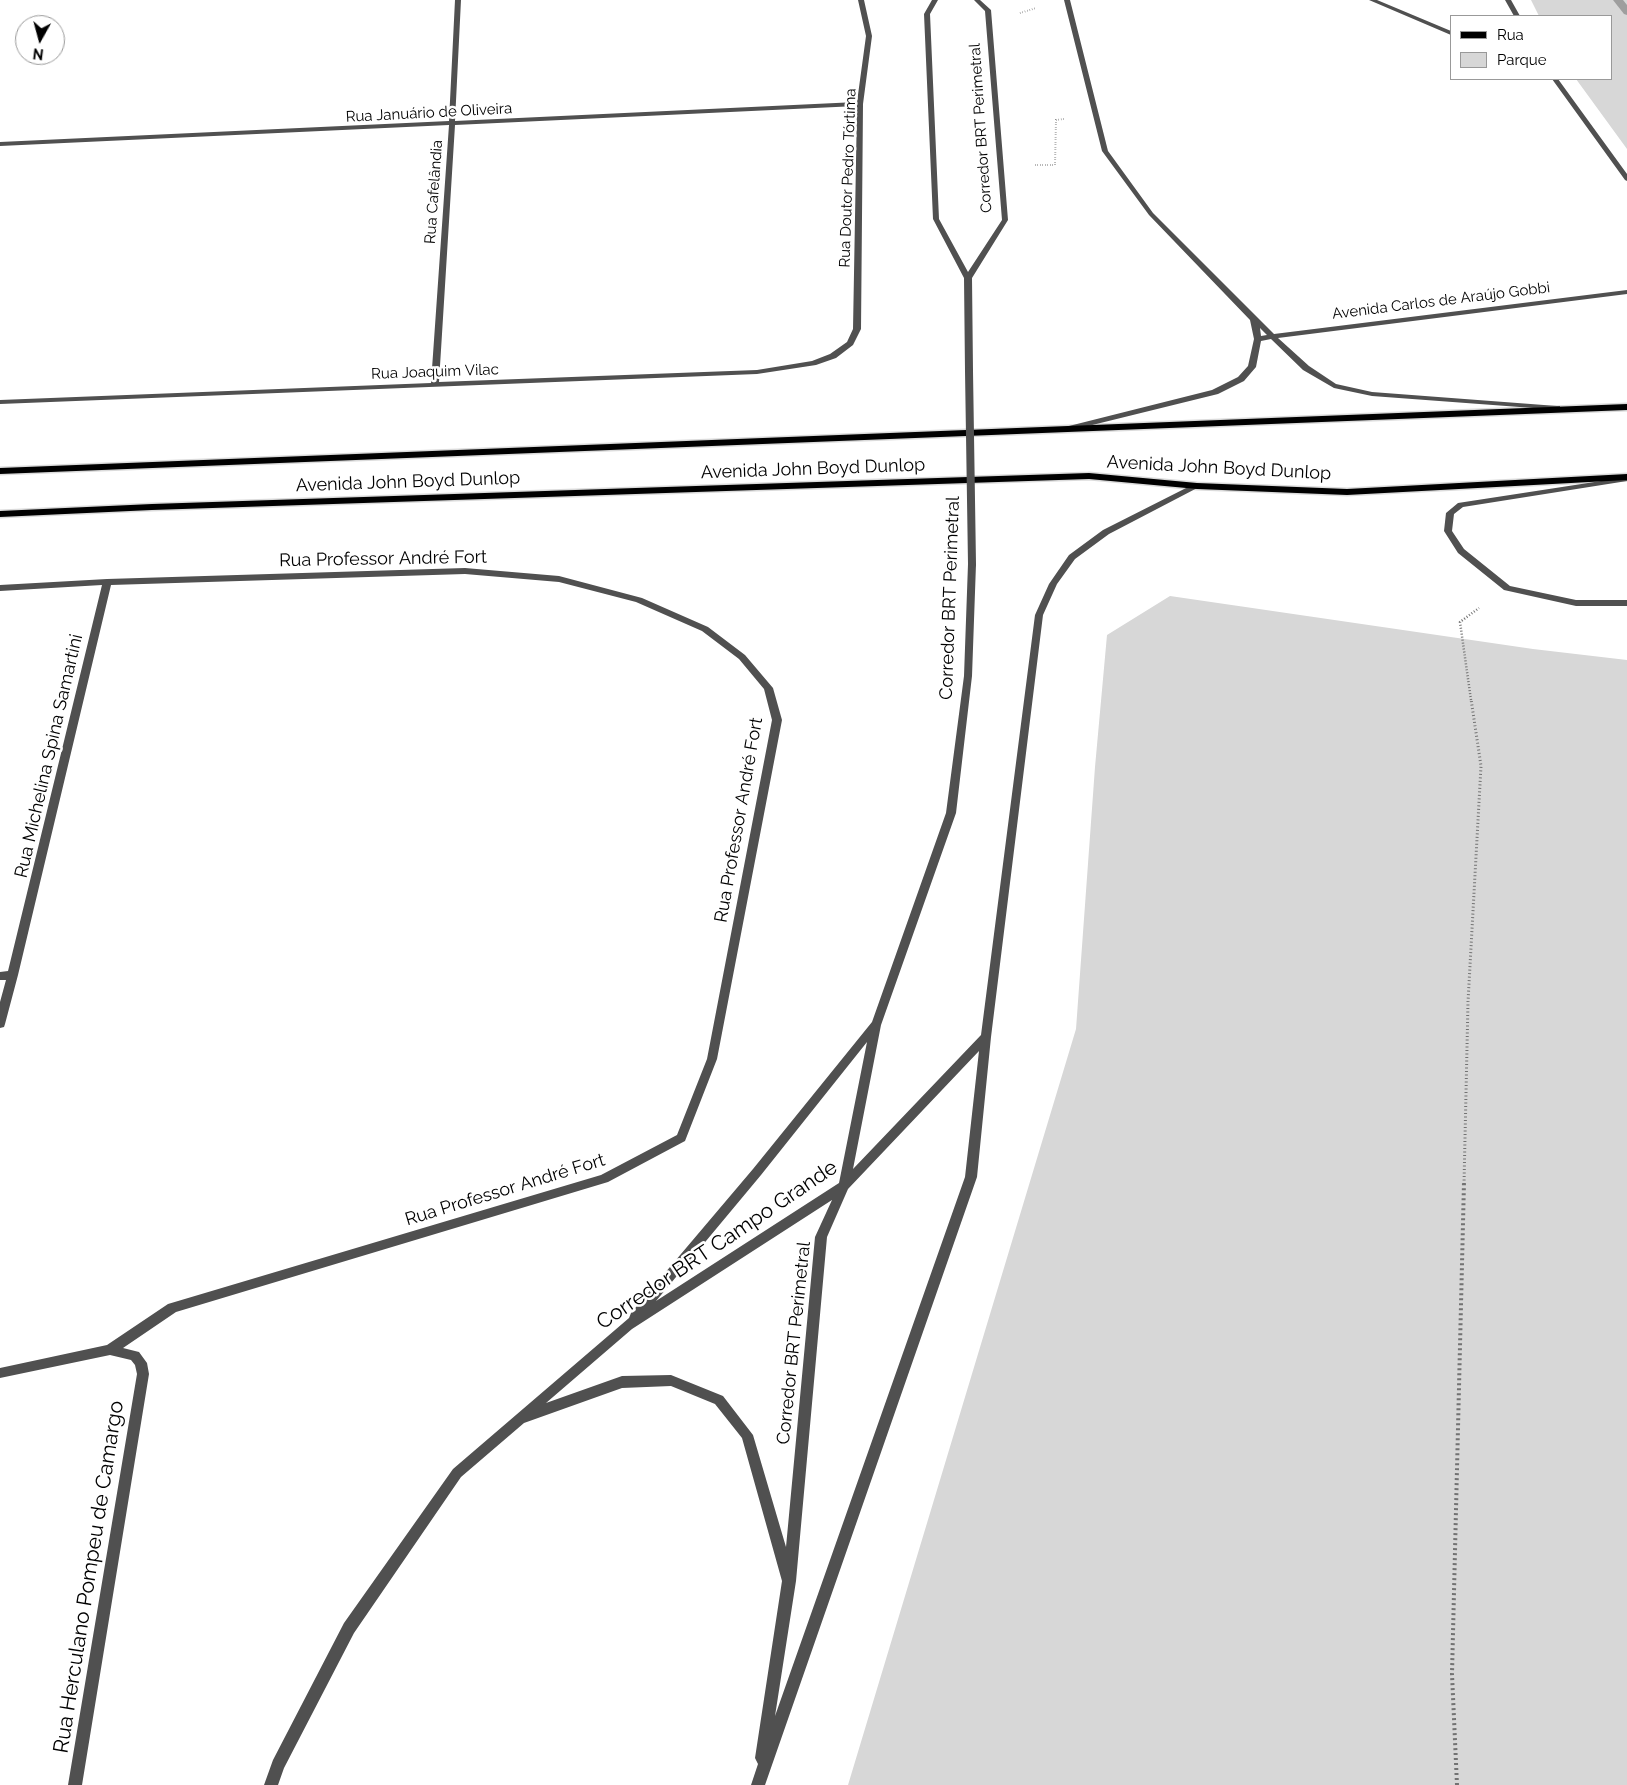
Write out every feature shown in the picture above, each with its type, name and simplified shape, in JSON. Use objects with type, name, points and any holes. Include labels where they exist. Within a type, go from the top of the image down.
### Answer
[{"type":"main road","name":"Avenida John Boyd Dunlop","points":[[0,471],[1627,407]]},
{"type":"main road","name":"Avenida John Boyd Dunlop","points":[[0,514],[152,507],[1089,476],[1197,486],[1347,492],[1627,478]]},
{"type":"street","name":"Rua Cafelândia","points":[[434,386],[452,124],[458,0]]},
{"type":"street","name":"Rua Doutor Pedro Tórtima","points":[[857,329],[860,104],[869,36],[861,0]]},
{"type":"street","name":"Corredor BRT Perimetral","points":[[758,1784],[789,1581],[821,1237],[844,1186],[876,1025],[951,813],[968,676],[972,564],[968,278],[936,219],[927,14],[935,0]]},
{"type":"street","name":"Corredor BRT Perimetral","points":[[968,278],[1005,220],[988,10],[977,0]]},
{"type":"street","points":[[1067,0],[1105,151],[1151,214],[1254,319],[1306,368],[1334,386],[1372,394],[1573,409]]},
{"type":"street","points":[[1372,0],[1450,32]]},
{"type":"street","points":[[1508,0],[1516,15]]},
{"type":"street","points":[[1556,80],[1627,179]]},
{"type":"street","name":"Rua Januário de Oliveira","points":[[0,144],[860,104]]},
{"type":"street","name":"Avenida Carlos de Araújo Gobbi","points":[[1258,339],[1627,292]]},
{"type":"street","points":[[1072,428],[1215,392],[1241,379],[1252,367],[1258,339],[1254,319]]},
{"type":"street","name":"Rua Joaquim Vilac","points":[[0,402],[757,372],[813,363],[833,356],[850,342],[857,329]]},
{"type":"street","points":[[1627,478],[1461,505],[1450,513],[1448,531],[1461,551],[1508,588],[1576,603],[1627,603]]},
{"type":"street","points":[[758,1784],[972,1177],[986,1037],[1039,615],[1053,584],[1072,558],[1106,532],[1197,486]]},
{"type":"street","name":"Rua Professor André Fort","points":[[0,588],[107,582],[465,571],[559,578],[639,600],[705,628],[742,657],[768,688],[777,720],[712,1059],[681,1138],[604,1178],[172,1308],[110,1350]]},
{"type":"street","name":"Rua Michelina Spina Samartini","points":[[0,1024],[107,582]]},
{"type":"street","points":[[0,976],[13,975]]},
{"type":"street","name":"Corredor BRT Perimetral","points":[[628,1325],[876,1025]]},
{"type":"street","name":"Corredor BRT Campo Grande","points":[[271,1785],[278,1765],[349,1628],[457,1473],[628,1325],[844,1186],[986,1037]]},
{"type":"street","points":[[0,1373],[110,1350]]},
{"type":"street","name":"Rua Herculano Pompeu de Camargo","points":[[75,1785],[142,1374],[141,1363],[135,1356],[110,1350]]},
{"type":"street","points":[[519,1419],[622,1382],[670,1380],[719,1400],[747,1435],[789,1581]]},
{"type":"path","points":[[1054,165],[1056,120]]},
{"type":"path","points":[[1457,1785],[1452,1674],[1467,1012],[1481,766],[1460,622],[1508,588]]},
{"type":"green space","points":[[1531,0],[1627,0],[1627,149],[1577,80],[1612,80],[1612,15],[1538,15]]},
{"type":"green space","points":[[1170,596],[1533,649],[1627,660],[1627,1785],[848,1785],[1076,1029],[1095,767],[1107,635]]},
{"type":"waterway","points":[[1618,0],[1627,12]]}]
